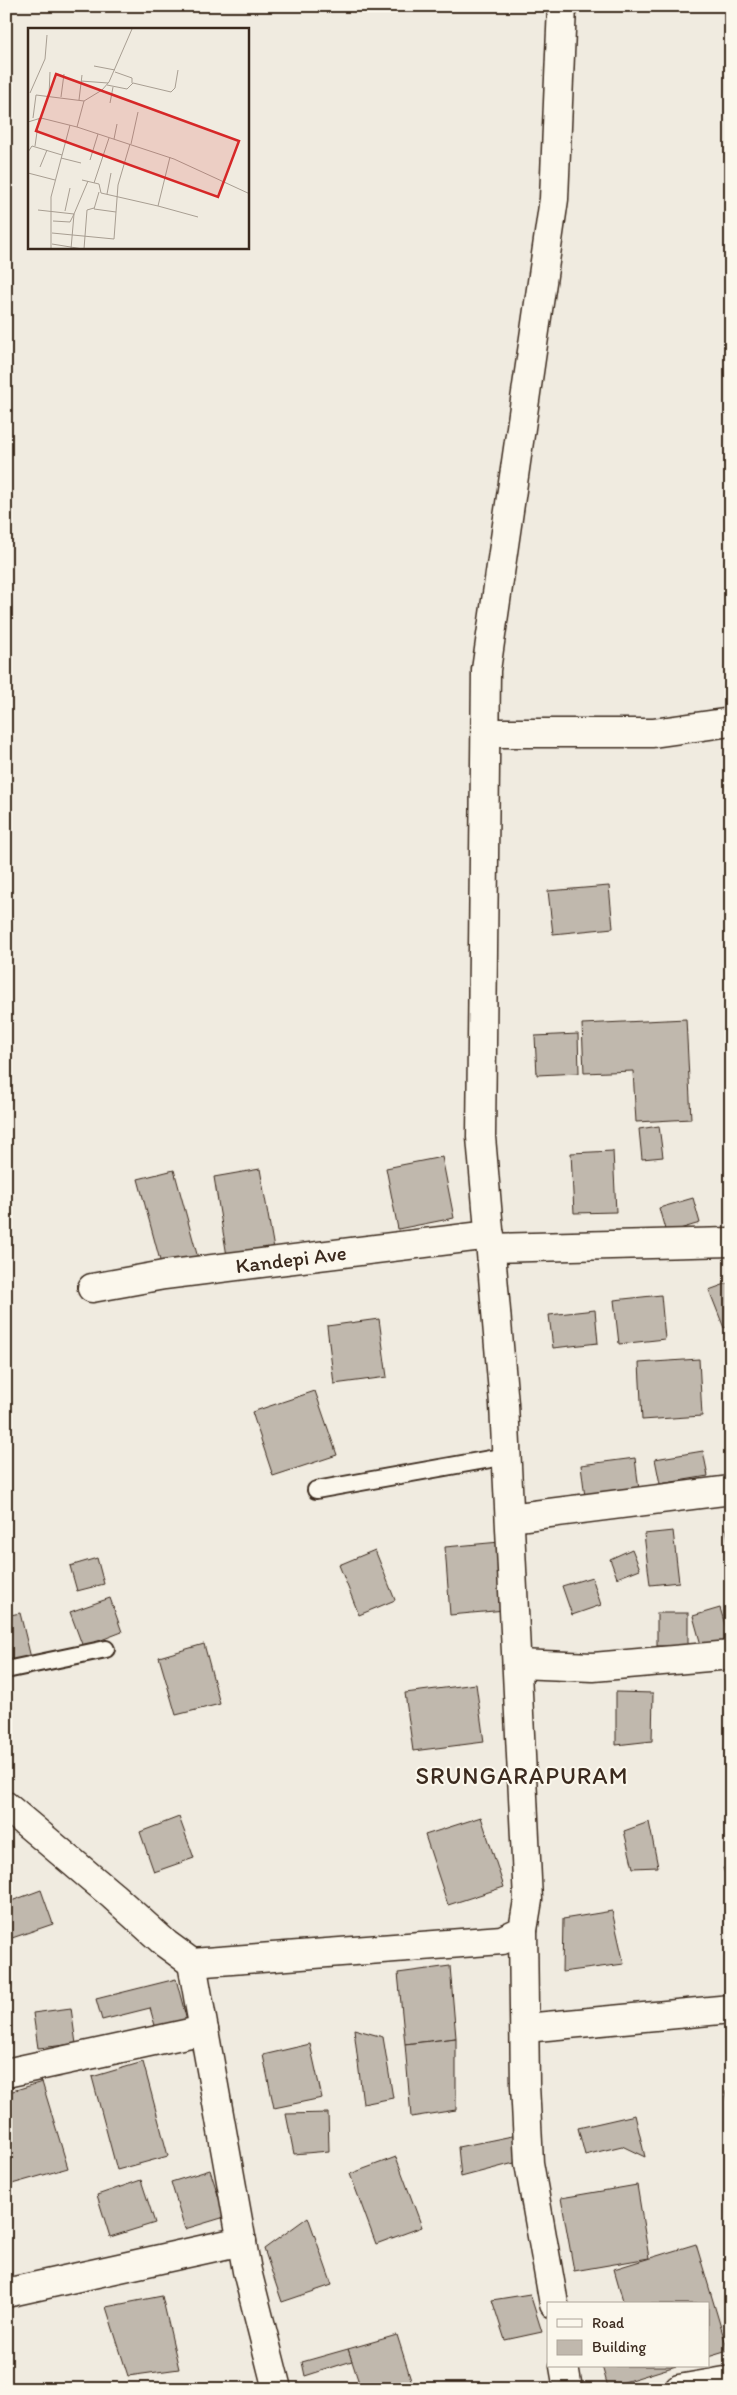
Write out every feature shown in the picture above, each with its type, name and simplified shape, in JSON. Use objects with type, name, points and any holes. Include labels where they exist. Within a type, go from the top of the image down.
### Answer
[{"type":"street","points":[[554,2302],[529,2163],[525,2085],[523,1930],[528,1900],[517,1664],[504,1404],[481,1137],[486,670],[554,199],[562,6]]},
{"type":"street","points":[[486,733],[653,733],[731,722]]},
{"type":"street","name":"Kandepi Ave","points":[[92,1288],[164,1275],[490,1241],[731,1242]]},
{"type":"street","points":[[510,1518],[731,1490]]},
{"type":"street","points":[[517,1664],[593,1666],[731,1655]]},
{"type":"street","points":[[6,1806],[113,1896],[166,1944],[192,1963],[502,1940],[523,1930]]},
{"type":"street","points":[[192,1963],[247,2271],[277,2389]]},
{"type":"street","points":[[524,2028],[731,2009]]},
{"type":"street","points":[[6,2073],[204,2030]]},
{"type":"street","points":[[6,2293],[242,2241]]},
{"type":"street","points":[[564,2368],[568,2389]]},
{"type":"street","points":[[679,2389],[731,2380]]},
{"type":"lane","points":[[316,1490],[507,1456]]},
{"type":"lane","points":[[6,1670],[106,1649]]},
{"type":"building","points":[[609,886],[613,928],[553,934],[548,891]]},
{"type":"building","points":[[686,1019],[691,1119],[636,1122],[633,1071],[584,1073],[582,1024]]},
{"type":"building","points":[[578,1034],[579,1073],[537,1075],[535,1036]]},
{"type":"building","points":[[659,1126],[663,1157],[642,1159],[639,1129]]},
{"type":"building","points":[[613,1151],[616,1212],[574,1213],[571,1153]]},
{"type":"building","points":[[442,1157],[454,1218],[398,1229],[386,1168]]},
{"type":"building","points":[[260,1169],[274,1249],[227,1256],[214,1177]]},
{"type":"building","points":[[174,1170],[198,1258],[162,1268],[138,1179]]},
{"type":"building","points":[[693,1198],[700,1223],[666,1233],[659,1208]]},
{"type":"building","points":[[731,1282],[731,1325],[724,1328],[709,1290]]},
{"type":"building","points":[[661,1295],[665,1339],[619,1344],[614,1300]]},
{"type":"building","points":[[595,1310],[598,1343],[553,1348],[549,1315]]},
{"type":"building","points":[[379,1319],[387,1377],[334,1384],[327,1326]]},
{"type":"building","points":[[699,1359],[702,1416],[642,1420],[639,1363]]},
{"type":"building","points":[[315,1391],[337,1455],[273,1476],[252,1412]]},
{"type":"building","points":[[703,1451],[708,1476],[660,1484],[655,1459]]},
{"type":"building","points":[[635,1458],[639,1490],[585,1497],[581,1465]]},
{"type":"building","points":[[731,1527],[731,1558],[726,1528]]},
{"type":"building","points":[[673,1531],[679,1582],[650,1585],[644,1534]]},
{"type":"building","points":[[500,1542],[505,1610],[450,1615],[445,1547]]},
{"type":"building","points":[[632,1549],[640,1569],[617,1578],[610,1559]]},
{"type":"building","points":[[375,1550],[395,1600],[359,1615],[339,1565]]},
{"type":"building","points":[[97,1558],[104,1584],[77,1591],[70,1566]]},
{"type":"building","points":[[592,1577],[601,1605],[572,1615],[562,1586]]},
{"type":"building","points":[[110,1598],[122,1632],[83,1647],[70,1612]]},
{"type":"building","points":[[720,1608],[730,1641],[701,1645],[693,1616]]},
{"type":"building","points":[[20,1613],[31,1658],[6,1664],[6,1616]]},
{"type":"building","points":[[657,1613],[688,1613],[688,1646],[657,1646]]},
{"type":"building","points":[[204,1644],[220,1704],[176,1715],[159,1657]]},
{"type":"building","points":[[476,1684],[484,1742],[413,1751],[405,1693]]},
{"type":"building","points":[[616,1692],[653,1693],[652,1741],[616,1745]]},
{"type":"building","points":[[179,1817],[194,1858],[154,1872],[140,1832]]},
{"type":"building","points":[[481,1817],[504,1887],[448,1905],[425,1835]]},
{"type":"building","points":[[649,1822],[658,1867],[633,1868],[624,1831]]},
{"type":"building","points":[[731,1865],[731,1889],[723,1868]]},
{"type":"building","points":[[41,1890],[53,1924],[12,1938],[6,1922],[6,1903]]},
{"type":"building","points":[[612,1911],[624,1964],[562,1972],[563,1919]]},
{"type":"building","points":[[450,1966],[456,2038],[405,2044],[398,1973]]},
{"type":"building","points":[[176,1979],[187,2021],[156,2029],[150,2008],[102,2020],[96,1999]]},
{"type":"building","points":[[71,2008],[76,2044],[38,2048],[33,2013]]},
{"type":"building","points":[[354,2029],[383,2037],[393,2098],[363,2104]]},
{"type":"building","points":[[456,2038],[456,2110],[411,2117],[405,2044]]},
{"type":"building","points":[[310,2044],[322,2098],[274,2108],[263,2055]]},
{"type":"building","points":[[143,2062],[168,2156],[117,2170],[92,2077]]},
{"type":"building","points":[[42,2082],[68,2168],[12,2184],[6,2165],[6,2134],[12,2129],[6,2109],[6,2093]]},
{"type":"building","points":[[731,2091],[731,2115],[725,2092]]},
{"type":"building","points":[[328,2113],[329,2151],[294,2154],[286,2114]]},
{"type":"building","points":[[635,2115],[645,2157],[622,2146],[585,2155],[578,2128]]},
{"type":"building","points":[[527,2133],[518,2162],[461,2177],[458,2147]]},
{"type":"building","points":[[396,2157],[422,2227],[376,2244],[350,2174]]},
{"type":"building","points":[[210,2170],[225,2217],[185,2229],[171,2182]]},
{"type":"building","points":[[141,2180],[155,2223],[110,2237],[97,2195]]},
{"type":"building","points":[[637,2185],[649,2258],[574,2271],[561,2198]]},
{"type":"building","points":[[308,2217],[332,2285],[282,2302],[264,2249]]},
{"type":"building","points":[[696,2244],[728,2351],[710,2356],[710,2302],[623,2302],[614,2269]]},
{"type":"building","points":[[530,2294],[542,2332],[505,2340],[492,2300]]},
{"type":"building","points":[[162,2296],[179,2369],[128,2376],[106,2307]]},
{"type":"building","points":[[397,2335],[414,2389],[361,2389],[348,2349]]},
{"type":"building","points":[[348,2349],[352,2361],[305,2376],[302,2362]]},
{"type":"building","points":[[603,2368],[670,2368],[608,2387]]},
{"type":"district","name":"SRUNGARAPURAM","points":[[522,1775]]}]
